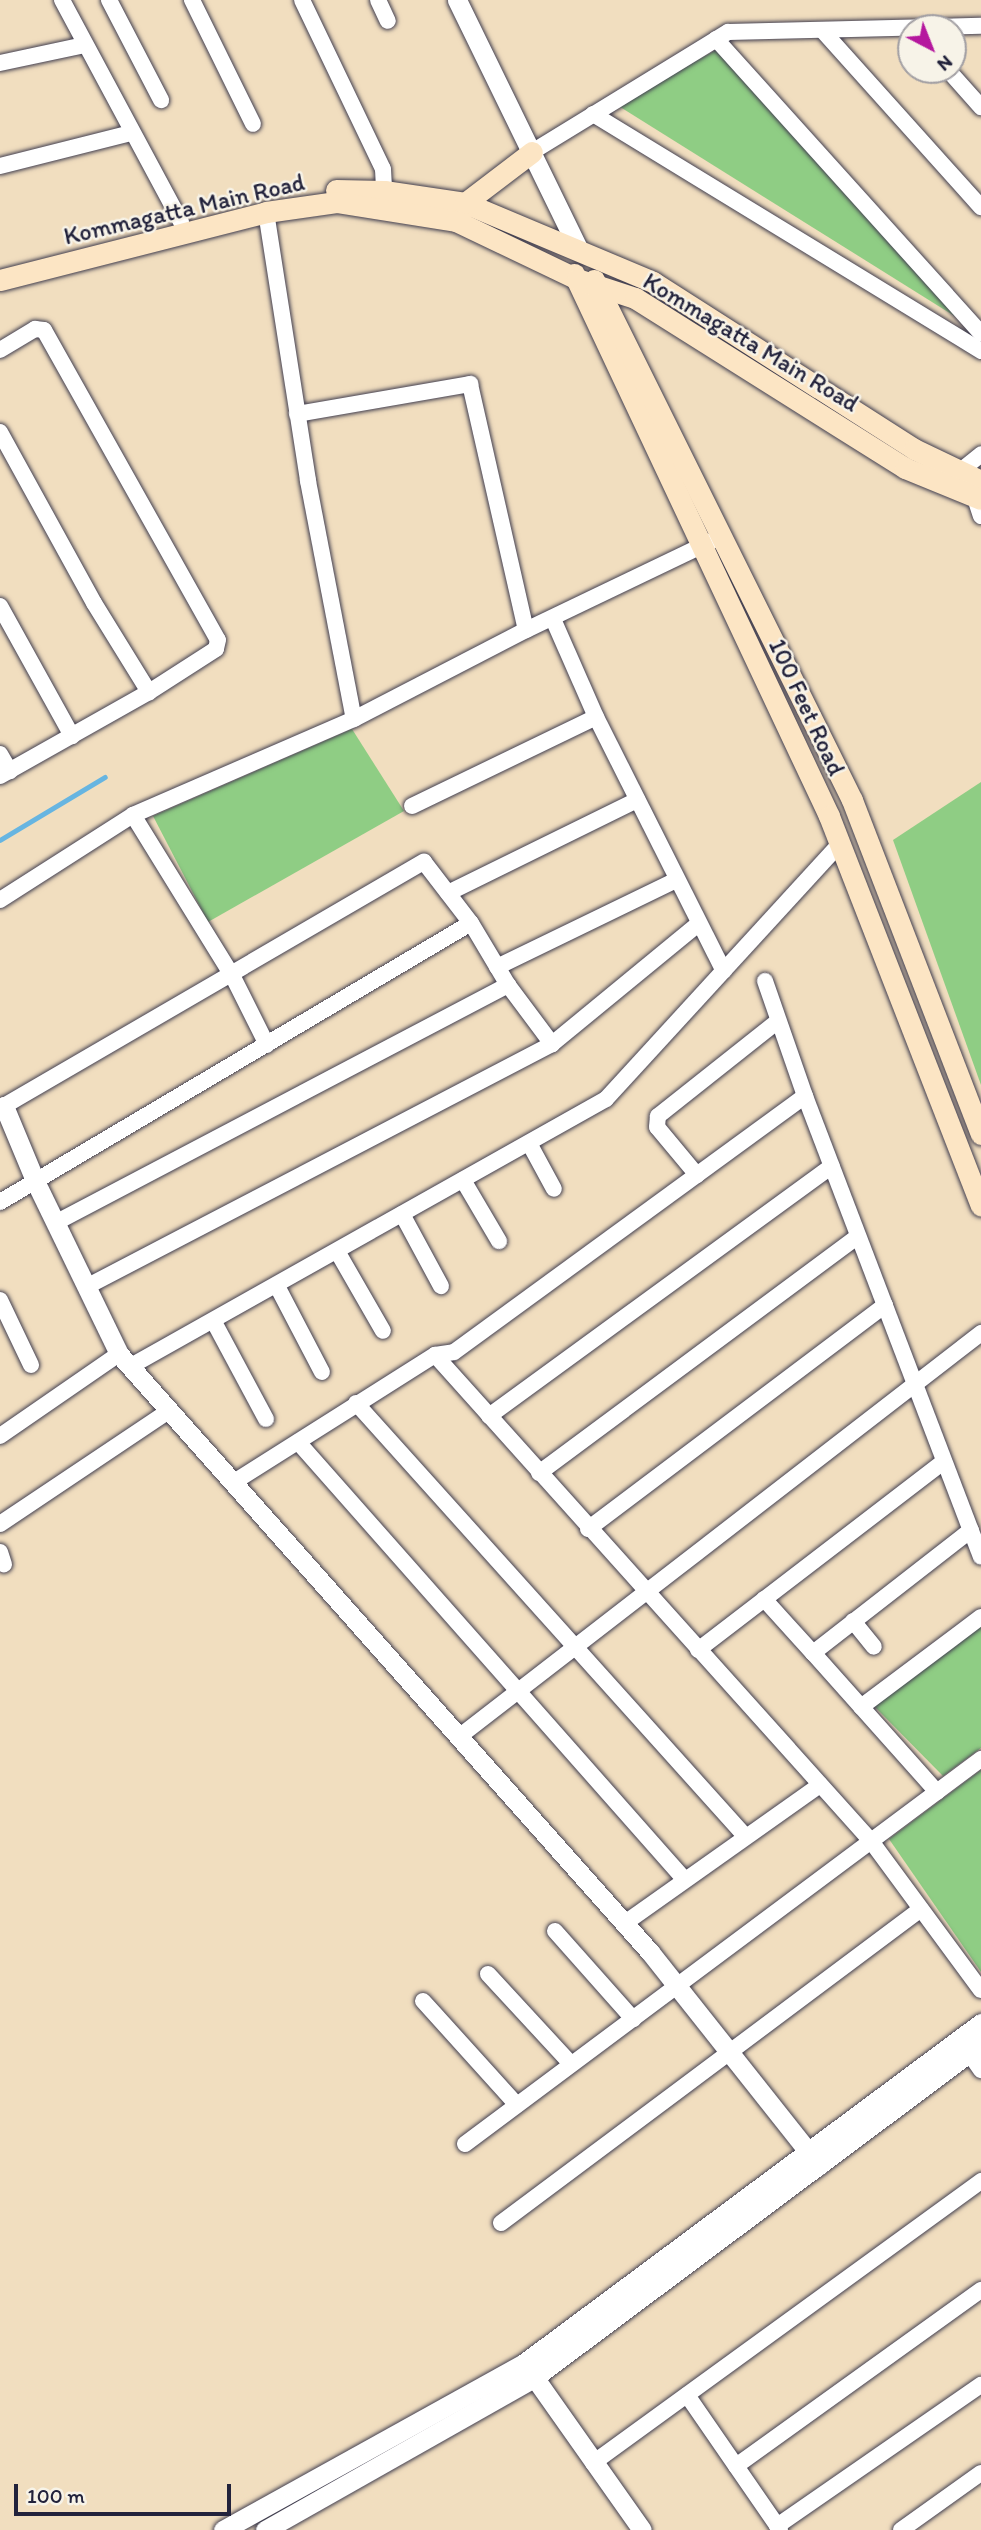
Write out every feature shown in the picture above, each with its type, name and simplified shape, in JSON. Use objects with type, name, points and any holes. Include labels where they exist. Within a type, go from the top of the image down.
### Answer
[{"type":"main road","points":[[461,212],[532,152]]},
{"type":"main road","name":"Kommagatta Main Road","points":[[0,268],[264,200],[334,190],[384,191],[569,246],[653,282],[902,441],[952,479],[980,495]]},
{"type":"main road","name":"Kommagatta Main Road","points":[[0,280],[266,212],[335,202],[461,212],[587,283],[635,298],[905,468],[952,479]]},
{"type":"main road","name":"100 Feet Road","points":[[569,246],[840,844],[981,1205]]},
{"type":"main road","name":"100 Feet Road","points":[[587,283],[723,535],[862,824],[981,1134]]},
{"type":"street","points":[[62,0],[181,222]]},
{"type":"street","points":[[108,0],[161,100]]},
{"type":"street","points":[[191,0],[253,124]]},
{"type":"street","points":[[302,0],[383,169],[384,191]]},
{"type":"street","points":[[378,0],[388,21]]},
{"type":"street","points":[[457,0],[532,152],[569,246]]},
{"type":"street","points":[[532,152],[728,32],[897,29]]},
{"type":"street","points":[[822,30],[981,207]]},
{"type":"street","points":[[716,39],[981,333]]},
{"type":"street","points":[[0,63],[85,45]]},
{"type":"street","points":[[960,84],[981,107]]},
{"type":"street","points":[[593,114],[981,351]]},
{"type":"street","points":[[0,166],[131,133]]},
{"type":"street","points":[[266,212],[297,414],[338,649],[354,719]]},
{"type":"street","points":[[0,350],[35,329],[44,330],[218,640],[216,649],[149,692],[5,774],[0,754]]},
{"type":"street","points":[[297,414],[470,384],[526,630]]},
{"type":"street","points":[[0,432],[94,603],[149,692]]},
{"type":"street","points":[[952,479],[981,454]]},
{"type":"street","points":[[0,900],[133,815],[354,719],[526,630],[723,535]]},
{"type":"street","points":[[0,606],[72,736]]},
{"type":"street","points":[[553,619],[596,718],[724,971]]},
{"type":"street","points":[[412,806],[596,718]]},
{"type":"street","points":[[448,893],[637,800]]},
{"type":"street","points":[[133,815],[232,975],[267,1045]]},
{"type":"street","points":[[0,1436],[125,1360],[214,1322],[606,1099],[840,844]]},
{"type":"street","points":[[552,1044],[508,985],[471,923],[424,862],[2,1107],[86,1287],[125,1360],[625,1923],[814,2158]]},
{"type":"street","points":[[497,967],[676,880]]},
{"type":"street","points":[[0,1202],[471,923]]},
{"type":"street","points":[[86,1287],[552,1044],[698,924]]},
{"type":"street","points":[[765,981],[805,1096],[981,1557]]},
{"type":"street","points":[[55,1223],[508,985]]},
{"type":"street","points":[[697,1175],[657,1127],[658,1116],[778,1021]]},
{"type":"street","points":[[234,1482],[435,1355],[454,1352],[805,1096]]},
{"type":"street","points":[[529,1143],[554,1189]]},
{"type":"street","points":[[489,1416],[832,1166]]},
{"type":"street","points":[[463,1180],[499,1241]]},
{"type":"street","points":[[402,1214],[440,1286]]},
{"type":"street","points":[[539,1473],[859,1236]]},
{"type":"street","points":[[337,1251],[383,1331]]},
{"type":"street","points":[[277,1286],[322,1372]]},
{"type":"street","points":[[0,1300],[31,1365]]},
{"type":"street","points":[[588,1529],[885,1305]]},
{"type":"street","points":[[214,1322],[266,1419]]},
{"type":"street","points":[[460,1736],[981,1333]]},
{"type":"street","points":[[435,1355],[645,1593],[871,1841],[981,1990]]},
{"type":"street","points":[[356,1404],[746,1836]]},
{"type":"street","points":[[0,1524],[170,1410]]},
{"type":"street","points":[[298,1441],[685,1880]]},
{"type":"street","points":[[698,1650],[944,1461]]},
{"type":"street","points":[[813,1653],[971,1530]]},
{"type":"street","points":[[764,1599],[937,1792]]},
{"type":"street","points":[[861,1707],[981,1617]]},
{"type":"street","points":[[853,1621],[874,1647]]},
{"type":"street","points":[[465,2144],[981,1759]]},
{"type":"street","points":[[625,1923],[820,1785]]},
{"type":"street","points":[[501,2223],[921,1909]]},
{"type":"street","points":[[555,1931],[633,2019]]},
{"type":"street","points":[[488,1974],[571,2064]]},
{"type":"street","points":[[423,2001],[517,2105]]},
{"type":"street","points":[[265,2530],[530,2370],[814,2158],[981,2023]]},
{"type":"street","points":[[814,2158],[975,2049],[981,2070]]},
{"type":"street","points":[[593,2462],[981,2182]]},
{"type":"street","points":[[736,2466],[981,2290]]},
{"type":"street","points":[[530,2370],[641,2530]]},
{"type":"street","points":[[223,2530],[530,2370]]},
{"type":"street","points":[[687,2395],[778,2528],[981,2385]]},
{"type":"street","points":[[901,2530],[981,2473]]},
{"type":"green space","points":[[716,50],[956,317],[617,105]]},
{"type":"green space","points":[[352,729],[404,811],[208,922],[153,816]]},
{"type":"green space","points":[[981,782],[981,1085],[893,840]]},
{"type":"green space","points":[[981,1624],[981,1748],[943,1776],[873,1705]]},
{"type":"green space","points":[[981,1770],[981,1972],[889,1839]]},
{"type":"waterway","points":[[0,840],[105,777]]}]
